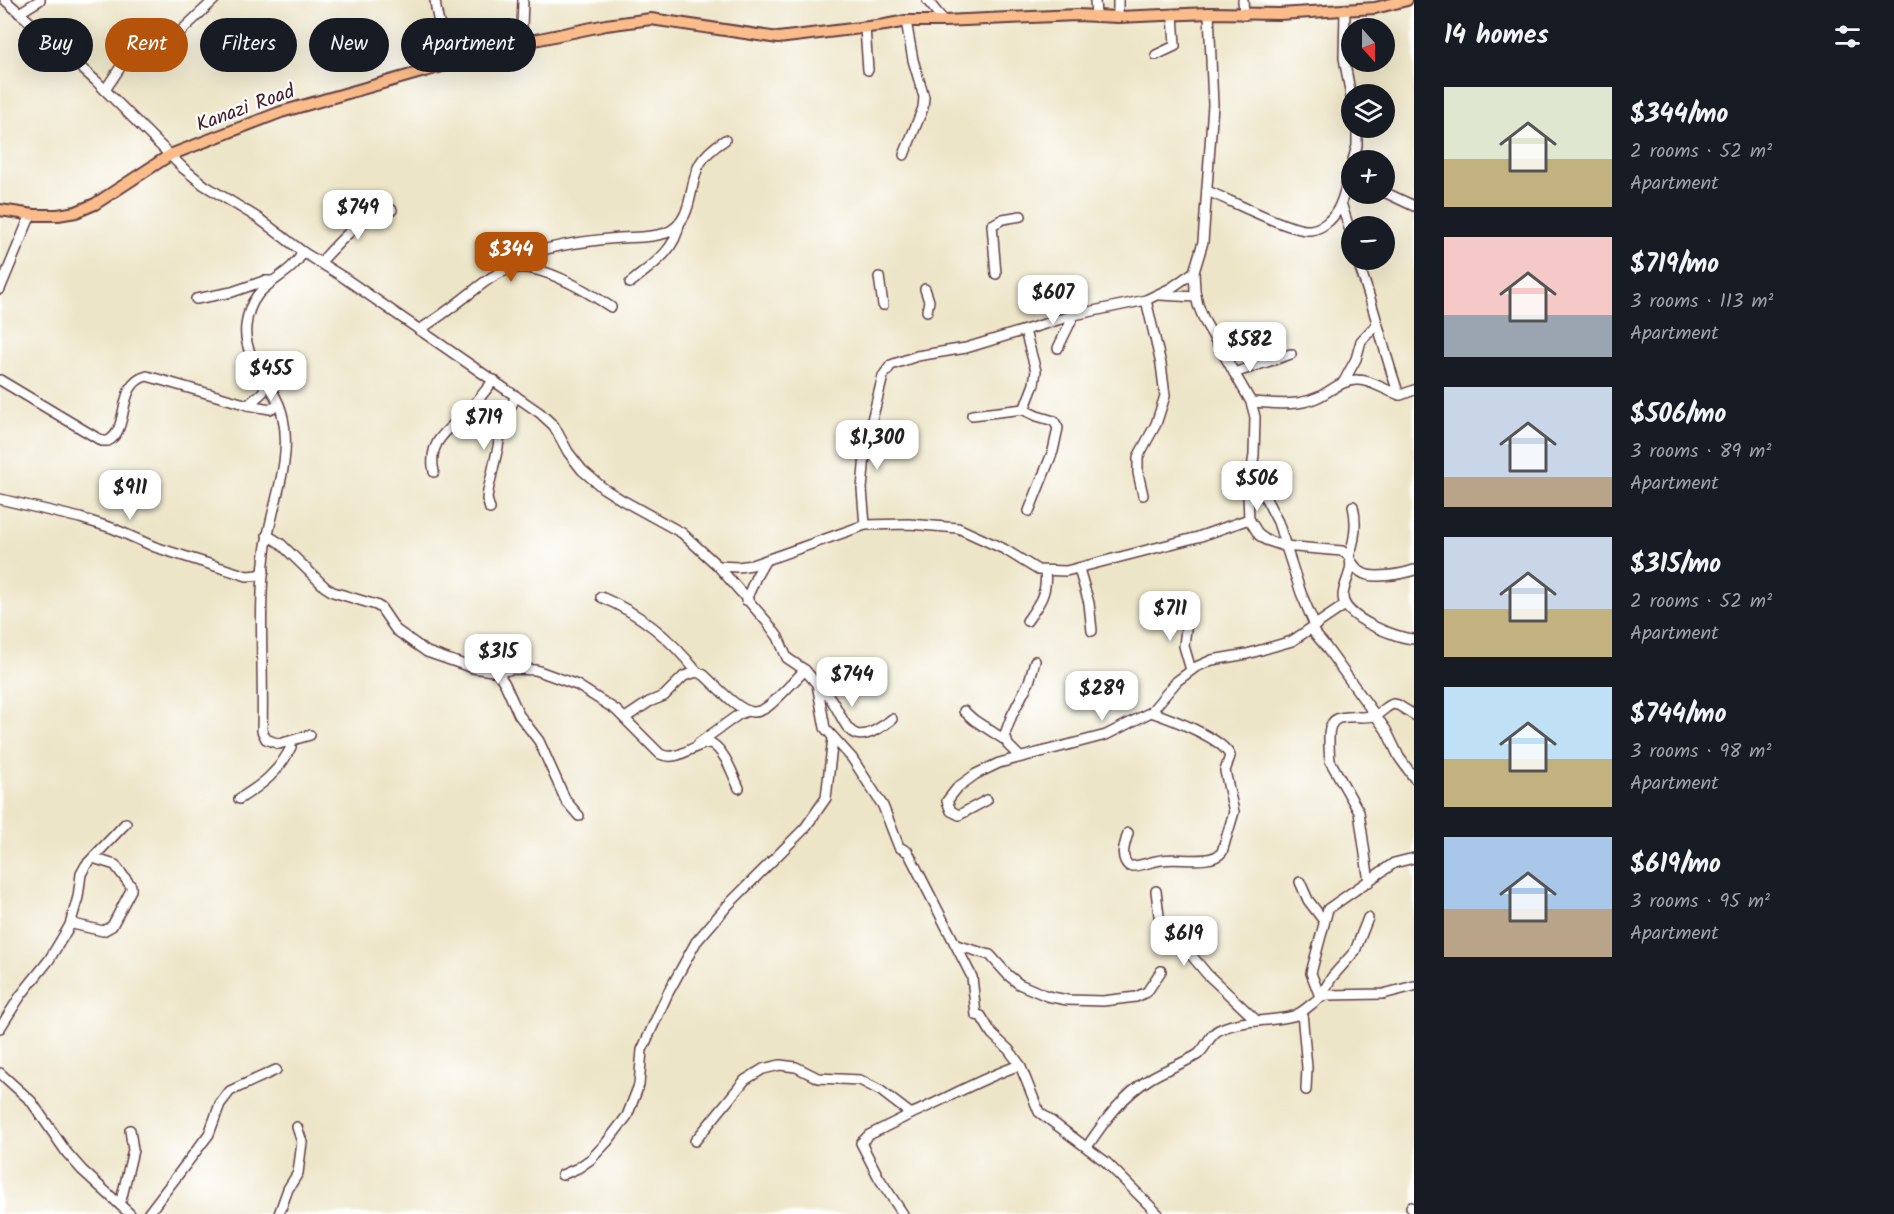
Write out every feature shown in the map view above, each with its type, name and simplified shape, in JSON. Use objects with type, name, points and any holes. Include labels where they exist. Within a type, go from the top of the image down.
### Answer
[{"type":"main road","name":"Kanazi Road","points":[[536,41],[606,25],[651,19],[778,38],[906,21],[1209,13],[1244,15],[1374,8],[1407,0]]},
{"type":"main road","name":"Kanazi Road","points":[[0,210],[58,215],[76,212],[94,204],[170,155],[281,112],[419,72]]},
{"type":"street","points":[[5,0],[105,90],[170,155],[204,185],[258,218],[303,252],[516,396],[554,426],[572,458],[594,481],[622,500],[682,534],[718,566],[773,629],[787,658],[805,670],[831,697],[843,722],[853,733],[870,734],[892,719]]},
{"type":"street","points":[[19,13],[40,0]]},
{"type":"street","points":[[105,90],[124,62],[135,52],[180,32],[214,0]]},
{"type":"street","points":[[435,0],[437,18]]},
{"type":"street","points":[[522,18],[523,0]]},
{"type":"street","points":[[927,0],[944,21]]},
{"type":"street","points":[[1095,0],[1096,17]]},
{"type":"street","points":[[1118,0],[1118,17]]},
{"type":"street","points":[[1243,0],[1244,15]]},
{"type":"street","points":[[1345,9],[1344,58],[1349,84]]},
{"type":"street","points":[[1209,13],[1213,105],[1203,242],[1194,272],[1196,297],[1205,322],[1251,402],[1255,425],[1248,495],[1249,519],[1259,535],[1266,540],[1284,546],[1342,551],[1365,575],[1382,576],[1414,570]]},
{"type":"street","points":[[1156,55],[1175,46],[1173,14]]},
{"type":"street","points":[[904,155],[923,108],[924,97],[913,60],[906,21]]},
{"type":"street","points":[[865,28],[868,70]]},
{"type":"street","points":[[508,270],[511,264],[518,259],[552,247],[658,235],[679,225],[683,220],[699,165],[705,155],[725,140]]},
{"type":"street","points":[[1207,190],[1297,229],[1310,230],[1321,227],[1331,219],[1341,203]]},
{"type":"street","points":[[1395,197],[1414,206]]},
{"type":"street","points":[[320,263],[338,242],[359,224],[369,217],[392,210]]},
{"type":"street","points":[[0,289],[29,219],[34,214]]},
{"type":"street","points":[[996,274],[992,225],[1003,219],[1021,216]]},
{"type":"street","points":[[630,283],[664,255],[677,236],[679,225]]},
{"type":"street","points":[[303,252],[293,265],[271,281],[256,297],[249,310],[246,328],[249,349],[284,418],[284,466],[267,535],[264,571],[262,731],[266,739],[279,744],[310,735]]},
{"type":"street","points":[[419,330],[492,278],[508,270],[523,268],[537,270],[582,288],[611,307]]},
{"type":"street","points":[[1361,270],[1399,395]]},
{"type":"street","points":[[866,525],[862,504],[866,444],[885,371],[895,363],[917,356],[966,348],[1074,315],[1146,300],[1194,272]]},
{"type":"street","points":[[879,277],[883,305]]},
{"type":"street","points":[[196,299],[271,281]]},
{"type":"street","points":[[925,289],[929,301],[927,311]]},
{"type":"street","points":[[1158,295],[1196,297]]},
{"type":"street","points":[[1143,495],[1137,465],[1138,457],[1156,423],[1165,396],[1161,364],[1146,300]]},
{"type":"street","points":[[1058,348],[1074,315]]},
{"type":"street","points":[[1343,383],[1356,359],[1361,341],[1377,325]]},
{"type":"street","points":[[1024,409],[1034,384],[1036,371],[1025,331]]},
{"type":"street","points":[[1234,373],[1292,354]]},
{"type":"street","points":[[0,380],[102,441],[108,441],[117,435],[132,386],[142,377],[156,378],[248,405],[270,409],[279,405]]},
{"type":"street","points":[[1251,402],[1302,403],[1343,383],[1360,379],[1399,395],[1414,390]]},
{"type":"street","points":[[434,472],[431,460],[438,439],[494,380]]},
{"type":"street","points":[[248,405],[263,392],[266,384]]},
{"type":"street","points":[[490,509],[487,499],[488,491],[501,428],[516,396]]},
{"type":"street","points":[[972,415],[1024,409]]},
{"type":"street","points":[[1024,409],[1025,412],[1054,421],[1058,428],[1053,452],[1029,510]]},
{"type":"street","points":[[1251,470],[1278,522],[1284,546],[1313,627],[1376,716],[1414,778]]},
{"type":"street","points":[[0,499],[112,528],[154,547],[247,576],[259,575],[264,571]]},
{"type":"street","points":[[1353,506],[1355,526],[1349,577],[1343,596],[1345,605],[1354,615],[1376,627],[1414,639]]},
{"type":"street","points":[[718,566],[738,567],[765,561],[866,525],[909,524],[958,528],[1046,571],[1079,569],[1220,531],[1249,519]]},
{"type":"street","points":[[267,535],[280,543],[325,587],[333,592],[381,608],[396,630],[427,652],[473,668],[496,671],[527,669],[547,673],[592,693],[625,718],[664,756],[674,757],[710,742],[717,747],[739,788]]},
{"type":"street","points":[[746,600],[765,561]]},
{"type":"street","points":[[1079,569],[1089,603],[1092,631]]},
{"type":"street","points":[[1027,621],[1045,591],[1046,571]]},
{"type":"street","points":[[601,597],[648,622],[680,650],[697,672],[704,675],[727,697],[747,711],[757,713],[767,709],[805,670]]},
{"type":"street","points":[[987,801],[959,815],[951,811],[947,801],[954,790],[976,774],[1004,760],[1106,735],[1151,712],[1177,681],[1191,670],[1212,660],[1247,654],[1286,643],[1345,605]]},
{"type":"street","points":[[1188,610],[1183,638],[1185,655],[1191,670]]},
{"type":"street","points":[[1005,740],[1005,729],[1029,682],[1035,661]]},
{"type":"street","points":[[496,671],[505,684],[519,715],[539,741],[566,801],[579,816]]},
{"type":"street","points":[[625,718],[649,702],[664,696],[684,676],[697,672]]},
{"type":"street","points":[[817,684],[822,722],[852,758],[883,806],[899,847],[908,852],[972,977],[976,1015],[981,1016],[992,1034],[1009,1050],[1020,1065],[1037,1109],[1106,1162],[1158,1214]]},
{"type":"street","points":[[1369,882],[1361,818],[1330,761],[1330,726],[1341,717],[1376,716],[1389,704],[1398,705],[1414,715]]},
{"type":"street","points":[[695,747],[738,715],[747,711]]},
{"type":"street","points":[[964,711],[1005,740],[1018,756]]},
{"type":"street","points":[[1128,833],[1123,853],[1129,866],[1174,858],[1210,860],[1218,857],[1222,852],[1233,816],[1232,801],[1225,776],[1225,767],[1230,755],[1227,751],[1216,741],[1174,720],[1151,712]]},
{"type":"street","points":[[562,1175],[591,1159],[627,1116],[639,1085],[642,1050],[668,993],[696,942],[728,905],[805,828],[826,798],[833,738]]},
{"type":"street","points":[[238,799],[261,785],[279,769],[291,747],[289,742]]},
{"type":"street","points":[[0,1028],[21,994],[49,960],[70,924],[78,897],[81,874],[126,823]]},
{"type":"street","points":[[70,924],[107,930],[112,926],[131,890],[129,882],[115,865],[93,858]]},
{"type":"street","points":[[1320,997],[1311,974],[1326,913],[1332,905],[1394,863],[1414,858]]},
{"type":"street","points":[[1300,882],[1308,900],[1324,921]]},
{"type":"street","points":[[1156,891],[1161,932],[1182,944],[1207,974],[1257,1021]]},
{"type":"street","points":[[1087,1147],[1116,1106],[1139,1086],[1197,1055],[1206,1047],[1218,1029],[1293,1016],[1302,1012],[1320,997],[1332,977],[1355,951],[1368,918]]},
{"type":"street","points":[[956,945],[990,954],[1019,984],[1047,996],[1067,999],[1103,1001],[1136,997],[1147,992],[1161,971]]},
{"type":"street","points":[[1320,997],[1332,994],[1383,994],[1414,986]]},
{"type":"street","points":[[1302,1012],[1307,1067],[1306,1090]]},
{"type":"street","points":[[695,1140],[745,1080],[752,1074],[774,1065],[796,1067],[818,1078],[860,1080],[881,1091],[911,1114]]},
{"type":"street","points":[[903,1214],[875,1171],[861,1143],[868,1135],[978,1081],[1020,1065]]},
{"type":"street","points":[[148,1214],[209,1134],[225,1097],[230,1091],[276,1070]]},
{"type":"street","points":[[0,1073],[31,1101],[67,1153],[82,1170],[130,1214]]},
{"type":"street","points":[[279,1214],[288,1189],[298,1173],[302,1142],[297,1127]]},
{"type":"street","points":[[120,1205],[133,1150],[130,1130]]},
{"type":"street","points":[[1143,1214],[1149,1205]]}]
